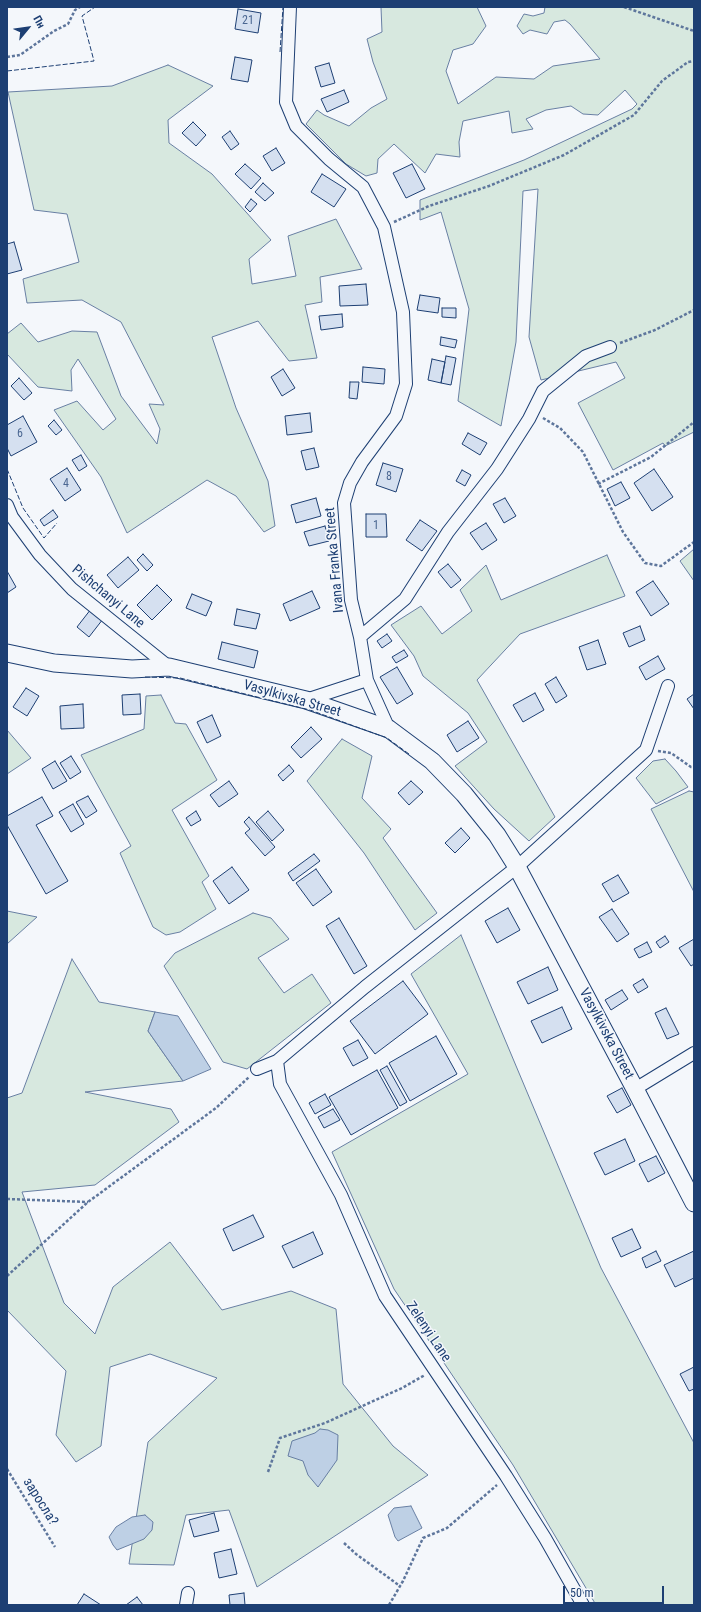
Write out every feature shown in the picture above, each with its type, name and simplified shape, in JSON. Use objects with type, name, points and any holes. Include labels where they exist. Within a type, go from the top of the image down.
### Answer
[{"type":"street","name":"Ivana Franka Street","points":[[290,7],[286,102],[296,126],[329,159],[363,187],[384,228],[403,312],[406,384],[396,416],[356,472],[350,483],[344,503],[351,600],[360,637],[367,680],[389,729]]},
{"type":"street","points":[[360,637],[406,599],[448,532],[497,470],[529,419],[543,391],[586,356],[610,346]]},
{"type":"street","name":"Pishchanyi Lane","points":[[7,505],[12,517],[40,555],[72,589],[169,667]]},
{"type":"street","name":"Vasylkivska Street","points":[[7,653],[54,663],[132,669],[169,667],[306,700],[389,729],[432,761],[464,794],[497,835],[516,867],[636,1089],[694,1203]]},
{"type":"street","points":[[306,700],[367,680]]},
{"type":"street","points":[[257,1069],[277,1061],[365,988],[516,867],[646,750],[668,686]]},
{"type":"street","points":[[636,1089],[694,1053]]},
{"type":"street","name":"Zelenyi Lane","points":[[277,1061],[280,1084],[341,1196],[385,1296],[506,1476],[545,1538],[583,1605]]},
{"type":"street","points":[[186,1605],[188,1593]]},
{"type":"path","points":[[7,58],[20,55],[54,31],[68,24],[75,10],[80,7]]},
{"type":"path","points":[[624,7],[694,31]]},
{"type":"path","points":[[384,228],[429,206],[489,186],[564,155],[634,115],[662,81],[688,62],[694,61]]},
{"type":"path","points":[[610,346],[655,330],[694,310]]},
{"type":"path","points":[[529,419],[542,418],[560,428],[583,452],[623,532],[645,563],[661,566],[694,542]]},
{"type":"path","points":[[598,484],[651,457],[694,422]]},
{"type":"path","points":[[646,750],[671,753],[691,767],[694,767]]},
{"type":"path","points":[[7,1276],[88,1202],[216,1108],[257,1069]]},
{"type":"path","points":[[7,1199],[88,1202]]},
{"type":"path","points":[[268,1472],[280,1438],[325,1423],[402,1388],[434,1370]]},
{"type":"path","name":"заросла?","points":[[7,1469],[55,1547]]},
{"type":"path","points":[[389,1605],[400,1586],[423,1538],[447,1528],[506,1476]]},
{"type":"path","points":[[344,1543],[356,1554],[400,1586]]},
{"type":"shaded area","points":[[381,7],[477,7],[486,26],[473,44],[453,50],[446,71],[458,104],[496,77],[534,79],[553,66],[600,59],[565,20],[554,22],[547,34],[530,30],[523,34],[517,26],[524,14],[533,16],[544,13],[545,7],[694,7],[694,432],[665,446],[663,443],[613,470],[578,403],[625,378],[616,362],[541,380],[529,337],[538,189],[523,191],[516,342],[501,426],[458,401],[469,309],[441,212],[420,220],[420,200],[524,160],[632,109],[637,104],[625,90],[598,115],[583,114],[571,106],[546,110],[526,119],[533,129],[512,133],[509,111],[463,121],[459,142],[460,157],[436,154],[425,173],[394,144],[378,159],[377,173],[366,176],[346,164],[306,124],[317,110],[324,115],[349,126],[371,108],[387,99],[373,62],[367,39],[382,32]]},
{"type":"shaded area","points":[[168,65],[213,86],[168,120],[169,143],[212,174],[271,240],[249,259],[252,284],[296,276],[288,236],[336,219],[362,269],[320,277],[322,302],[305,305],[317,358],[289,361],[258,321],[212,337],[236,408],[268,481],[275,526],[264,532],[236,496],[207,480],[127,533],[101,477],[54,410],[77,401],[103,430],[116,419],[78,359],[71,370],[72,391],[38,387],[7,354],[7,334],[21,323],[38,342],[72,331],[97,332],[121,396],[157,444],[160,429],[149,404],[164,405],[121,322],[82,300],[27,303],[23,279],[79,262],[67,214],[34,210],[8,92],[112,86]]},
{"type":"shaded area","points":[[694,549],[694,581],[680,561]]},
{"type":"shaded area","points":[[607,555],[625,596],[520,634],[477,680],[555,817],[529,841],[494,809],[455,766],[487,742],[468,713],[423,676],[414,656],[391,625],[421,606],[442,634],[472,611],[460,590],[486,565],[501,600]]},
{"type":"shaded area","points":[[161,695],[175,723],[186,724],[217,780],[172,810],[209,876],[202,882],[216,909],[180,932],[166,935],[153,927],[120,853],[131,846],[81,755],[144,729],[146,696]]},
{"type":"shaded area","points":[[7,730],[31,758],[7,774]]},
{"type":"shaded area","points":[[342,739],[372,756],[362,798],[391,829],[383,838],[437,913],[415,930],[364,853],[307,781]]},
{"type":"shaded area","points":[[665,759],[688,787],[656,804],[636,778],[653,761]]},
{"type":"shaded area","points":[[689,791],[694,792],[694,892],[651,809]]},
{"type":"shaded area","points":[[7,911],[37,917],[7,944]]},
{"type":"shaded area","points":[[253,913],[271,918],[289,939],[258,958],[284,993],[312,974],[331,1003],[247,1069],[223,1062],[164,966],[175,953]]},
{"type":"shaded area","points":[[461,935],[601,1268],[694,1443],[694,1605],[596,1605],[513,1465],[394,1289],[332,1152],[468,1074],[411,974]]},
{"type":"shaded area","points":[[72,959],[99,1002],[155,1012],[148,1031],[183,1081],[85,1092],[171,1109],[179,1122],[95,1185],[22,1192],[64,1303],[95,1334],[113,1287],[170,1242],[222,1310],[291,1291],[336,1309],[343,1384],[393,1446],[428,1475],[257,1587],[229,1510],[186,1515],[174,1565],[129,1564],[148,1442],[217,1378],[150,1354],[110,1367],[101,1446],[76,1462],[56,1435],[66,1371],[7,1310],[7,1098],[22,1093]]},
{"type":"water","points":[[155,1012],[178,1016],[211,1069],[183,1081],[148,1031]]},
{"type":"water","points":[[320,1429],[328,1430],[338,1435],[337,1460],[318,1487],[308,1475],[303,1461],[288,1456],[292,1441],[315,1433]]},
{"type":"water","points":[[411,1506],[422,1528],[398,1541],[395,1537],[388,1515],[394,1508]]},
{"type":"water","points":[[145,1515],[153,1522],[152,1530],[144,1539],[117,1550],[109,1537],[116,1527],[132,1517]]},
{"type":"building","points":[[238,9],[261,13],[258,33],[235,29]]},
{"type":"building","points":[[235,57],[252,60],[248,82],[231,79]]},
{"type":"building","points":[[329,63],[335,83],[321,87],[315,67]]},
{"type":"building","points":[[344,90],[349,102],[327,112],[321,99]]},
{"type":"building","points":[[193,122],[206,135],[196,146],[182,133]]},
{"type":"building","points":[[230,131],[239,144],[231,150],[222,137]]},
{"type":"building","points":[[276,148],[285,163],[272,171],[263,156]]},
{"type":"building","points":[[245,164],[261,178],[251,189],[235,174]]},
{"type":"building","points":[[412,164],[425,189],[406,198],[393,173]]},
{"type":"building","points":[[322,174],[346,189],[334,207],[311,192]]},
{"type":"building","points":[[263,183],[274,193],[265,201],[255,192]]},
{"type":"building","points":[[251,199],[257,204],[250,212],[245,207]]},
{"type":"building","points":[[14,242],[22,270],[7,274],[7,244]]},
{"type":"building","points":[[366,284],[368,305],[340,306],[339,286]]},
{"type":"building","points":[[420,295],[440,298],[438,313],[417,310]]},
{"type":"building","points":[[442,308],[456,308],[456,318],[442,317]]},
{"type":"building","points":[[342,314],[343,327],[321,330],[319,316]]},
{"type":"building","points":[[441,337],[457,340],[455,348],[440,345]]},
{"type":"building","points":[[446,356],[456,358],[451,385],[441,383]]},
{"type":"building","points":[[432,359],[445,362],[441,383],[428,380]]},
{"type":"building","points":[[363,367],[385,369],[384,384],[362,382]]},
{"type":"building","points":[[283,369],[295,388],[282,396],[271,377]]},
{"type":"building","points":[[19,378],[32,393],[24,400],[11,386]]},
{"type":"building","points":[[350,382],[359,382],[357,399],[349,398]]},
{"type":"building","points":[[310,413],[312,432],[287,435],[285,416]]},
{"type":"building","points":[[23,416],[37,442],[11,456],[7,448],[7,425]]},
{"type":"building","points":[[54,420],[62,430],[56,435],[48,426]]},
{"type":"building","points":[[468,433],[487,443],[480,455],[462,444]]},
{"type":"building","points":[[314,448],[319,467],[306,470],[301,451]]},
{"type":"building","points":[[81,455],[87,466],[79,471],[72,460]]},
{"type":"building","points":[[383,463],[403,469],[396,492],[376,485]]},
{"type":"building","points":[[67,468],[81,490],[65,501],[50,479]]},
{"type":"building","points":[[654,469],[673,497],[652,511],[634,483]]},
{"type":"building","points":[[462,470],[471,475],[465,486],[456,481]]},
{"type":"building","points":[[621,482],[630,498],[615,506],[607,489]]},
{"type":"building","points":[[316,498],[321,516],[296,523],[291,505]]},
{"type":"building","points":[[505,498],[516,516],[504,523],[493,504]]},
{"type":"building","points":[[53,510],[58,517],[44,526],[40,520]]},
{"type":"building","points":[[366,514],[386,514],[387,537],[366,537]]},
{"type":"building","points":[[420,520],[437,531],[422,551],[406,540]]},
{"type":"building","points":[[486,523],[497,540],[482,550],[470,533]]},
{"type":"building","points":[[325,526],[329,541],[309,546],[304,532]]},
{"type":"building","points":[[143,554],[153,565],[147,571],[137,560]]},
{"type":"building","points":[[128,557],[139,570],[118,588],[107,575]]},
{"type":"building","points":[[448,564],[461,580],[451,588],[438,572]]},
{"type":"building","points":[[7,571],[16,587],[7,593]]},
{"type":"building","points":[[653,581],[669,604],[651,616],[636,592]]},
{"type":"building","points":[[157,585],[172,600],[152,620],[137,605]]},
{"type":"building","points":[[312,591],[320,608],[290,621],[283,604]]},
{"type":"building","points":[[192,594],[212,602],[206,616],[186,608]]},
{"type":"building","points":[[91,609],[103,619],[89,637],[77,627]]},
{"type":"building","points":[[237,609],[260,614],[256,629],[234,625]]},
{"type":"building","points":[[640,626],[645,640],[629,647],[623,633]]},
{"type":"building","points":[[387,634],[392,641],[382,648],[377,641]]},
{"type":"building","points":[[598,640],[606,664],[587,670],[579,647]]},
{"type":"building","points":[[222,642],[258,651],[254,668],[218,659]]},
{"type":"building","points":[[404,650],[408,656],[396,663],[392,657]]},
{"type":"building","points":[[658,656],[665,669],[646,680],[639,667]]},
{"type":"building","points":[[397,667],[413,694],[397,704],[380,677]]},
{"type":"building","points":[[556,677],[567,696],[556,703],[545,684]]},
{"type":"building","points":[[26,688],[39,696],[27,716],[13,707]]},
{"type":"building","points":[[535,693],[544,710],[523,722],[513,705]]},
{"type":"building","points":[[140,694],[141,714],[123,715],[122,695]]},
{"type":"building","points":[[694,694],[694,709],[687,699]]},
{"type":"building","points":[[83,704],[84,728],[61,729],[60,706]]},
{"type":"building","points":[[212,715],[221,736],[207,743],[197,722]]},
{"type":"building","points":[[468,721],[479,738],[457,752],[447,735]]},
{"type":"building","points":[[311,727],[322,739],[301,758],[291,747]]},
{"type":"building","points":[[71,756],[81,772],[70,779],[60,763]]},
{"type":"building","points":[[55,761],[67,781],[53,789],[42,769]]},
{"type":"building","points":[[289,765],[294,771],[283,781],[278,775]]},
{"type":"building","points":[[229,781],[238,794],[219,807],[210,795]]},
{"type":"building","points":[[411,781],[423,792],[409,805],[398,793]]},
{"type":"building","points":[[88,796],[97,811],[86,818],[76,802]]},
{"type":"building","points":[[42,797],[53,816],[36,825],[68,881],[46,894],[7,825],[7,816]]},
{"type":"building","points":[[73,804],[84,824],[71,832],[59,812]]},
{"type":"building","points":[[196,811],[201,820],[191,826],[186,818]]},
{"type":"building","points":[[268,811],[284,830],[272,841],[256,822]]},
{"type":"building","points":[[249,817],[275,847],[265,856],[245,833],[250,829],[244,822]]},
{"type":"building","points":[[461,828],[470,838],[455,853],[445,843]]},
{"type":"building","points":[[314,854],[320,861],[293,881],[288,873]]},
{"type":"building","points":[[232,867],[249,890],[229,904],[213,881]]},
{"type":"building","points":[[316,869],[332,892],[313,906],[296,883]]},
{"type":"building","points":[[618,875],[629,893],[613,902],[602,884]]},
{"type":"building","points":[[508,908],[520,930],[497,943],[485,921]]},
{"type":"building","points":[[612,909],[629,934],[617,942],[599,917]]},
{"type":"building","points":[[339,918],[367,966],[354,974],[326,926]]},
{"type":"building","points":[[665,936],[669,942],[660,948],[656,942]]},
{"type":"building","points":[[694,939],[694,964],[691,966],[679,948]]},
{"type":"building","points":[[647,942],[652,952],[639,958],[634,949]]},
{"type":"building","points":[[548,967],[558,990],[528,1004],[517,982]]},
{"type":"building","points":[[643,979],[648,987],[638,993],[633,985]]},
{"type":"building","points":[[403,981],[428,1014],[375,1054],[350,1021]]},
{"type":"building","points":[[622,990],[628,999],[611,1010],[605,1000]]},
{"type":"building","points":[[562,1007],[572,1029],[542,1043],[531,1021]]},
{"type":"building","points":[[666,1008],[679,1034],[667,1039],[655,1013]]},
{"type":"building","points":[[436,1036],[457,1074],[410,1101],[389,1063]]},
{"type":"building","points":[[358,1040],[368,1058],[353,1066],[343,1048]]},
{"type":"building","points":[[387,1066],[407,1102],[400,1106],[380,1070]]},
{"type":"building","points":[[377,1070],[398,1108],[351,1135],[329,1097]]},
{"type":"building","points":[[622,1088],[631,1105],[617,1113],[607,1096]]},
{"type":"building","points":[[325,1094],[331,1105],[315,1114],[309,1103]]},
{"type":"building","points":[[333,1109],[340,1120],[324,1128],[318,1117]]},
{"type":"building","points":[[625,1139],[635,1161],[605,1175],[594,1153]]},
{"type":"building","points":[[656,1156],[665,1173],[648,1182],[639,1164]]},
{"type":"building","points":[[253,1215],[264,1237],[233,1251],[223,1229]]},
{"type":"building","points":[[632,1229],[641,1248],[621,1257],[612,1238]]},
{"type":"building","points":[[313,1232],[323,1254],[293,1268],[282,1246]]},
{"type":"building","points":[[656,1251],[661,1261],[646,1268],[642,1258]]},
{"type":"building","points":[[694,1251],[694,1278],[675,1287],[664,1265]]},
{"type":"building","points":[[694,1367],[694,1389],[689,1391],[680,1374]]},
{"type":"building","points":[[214,1513],[219,1531],[194,1537],[189,1520]]},
{"type":"building","points":[[231,1549],[237,1574],[219,1578],[214,1553]]},
{"type":"building","points":[[244,1593],[245,1605],[230,1605],[229,1595]]},
{"type":"building","points":[[84,1594],[101,1605],[77,1605]]},
{"type":"building","points":[[137,1597],[143,1605],[126,1605]]},
{"type":"fence","points":[[7,71],[94,61],[82,16],[95,7]]},
{"type":"fence","points":[[280,52],[283,7]]},
{"type":"fence","points":[[7,469],[23,508],[44,538],[57,523]]},
{"type":"fence","points":[[145,677],[180,678],[310,710],[387,738],[409,754]]}]
